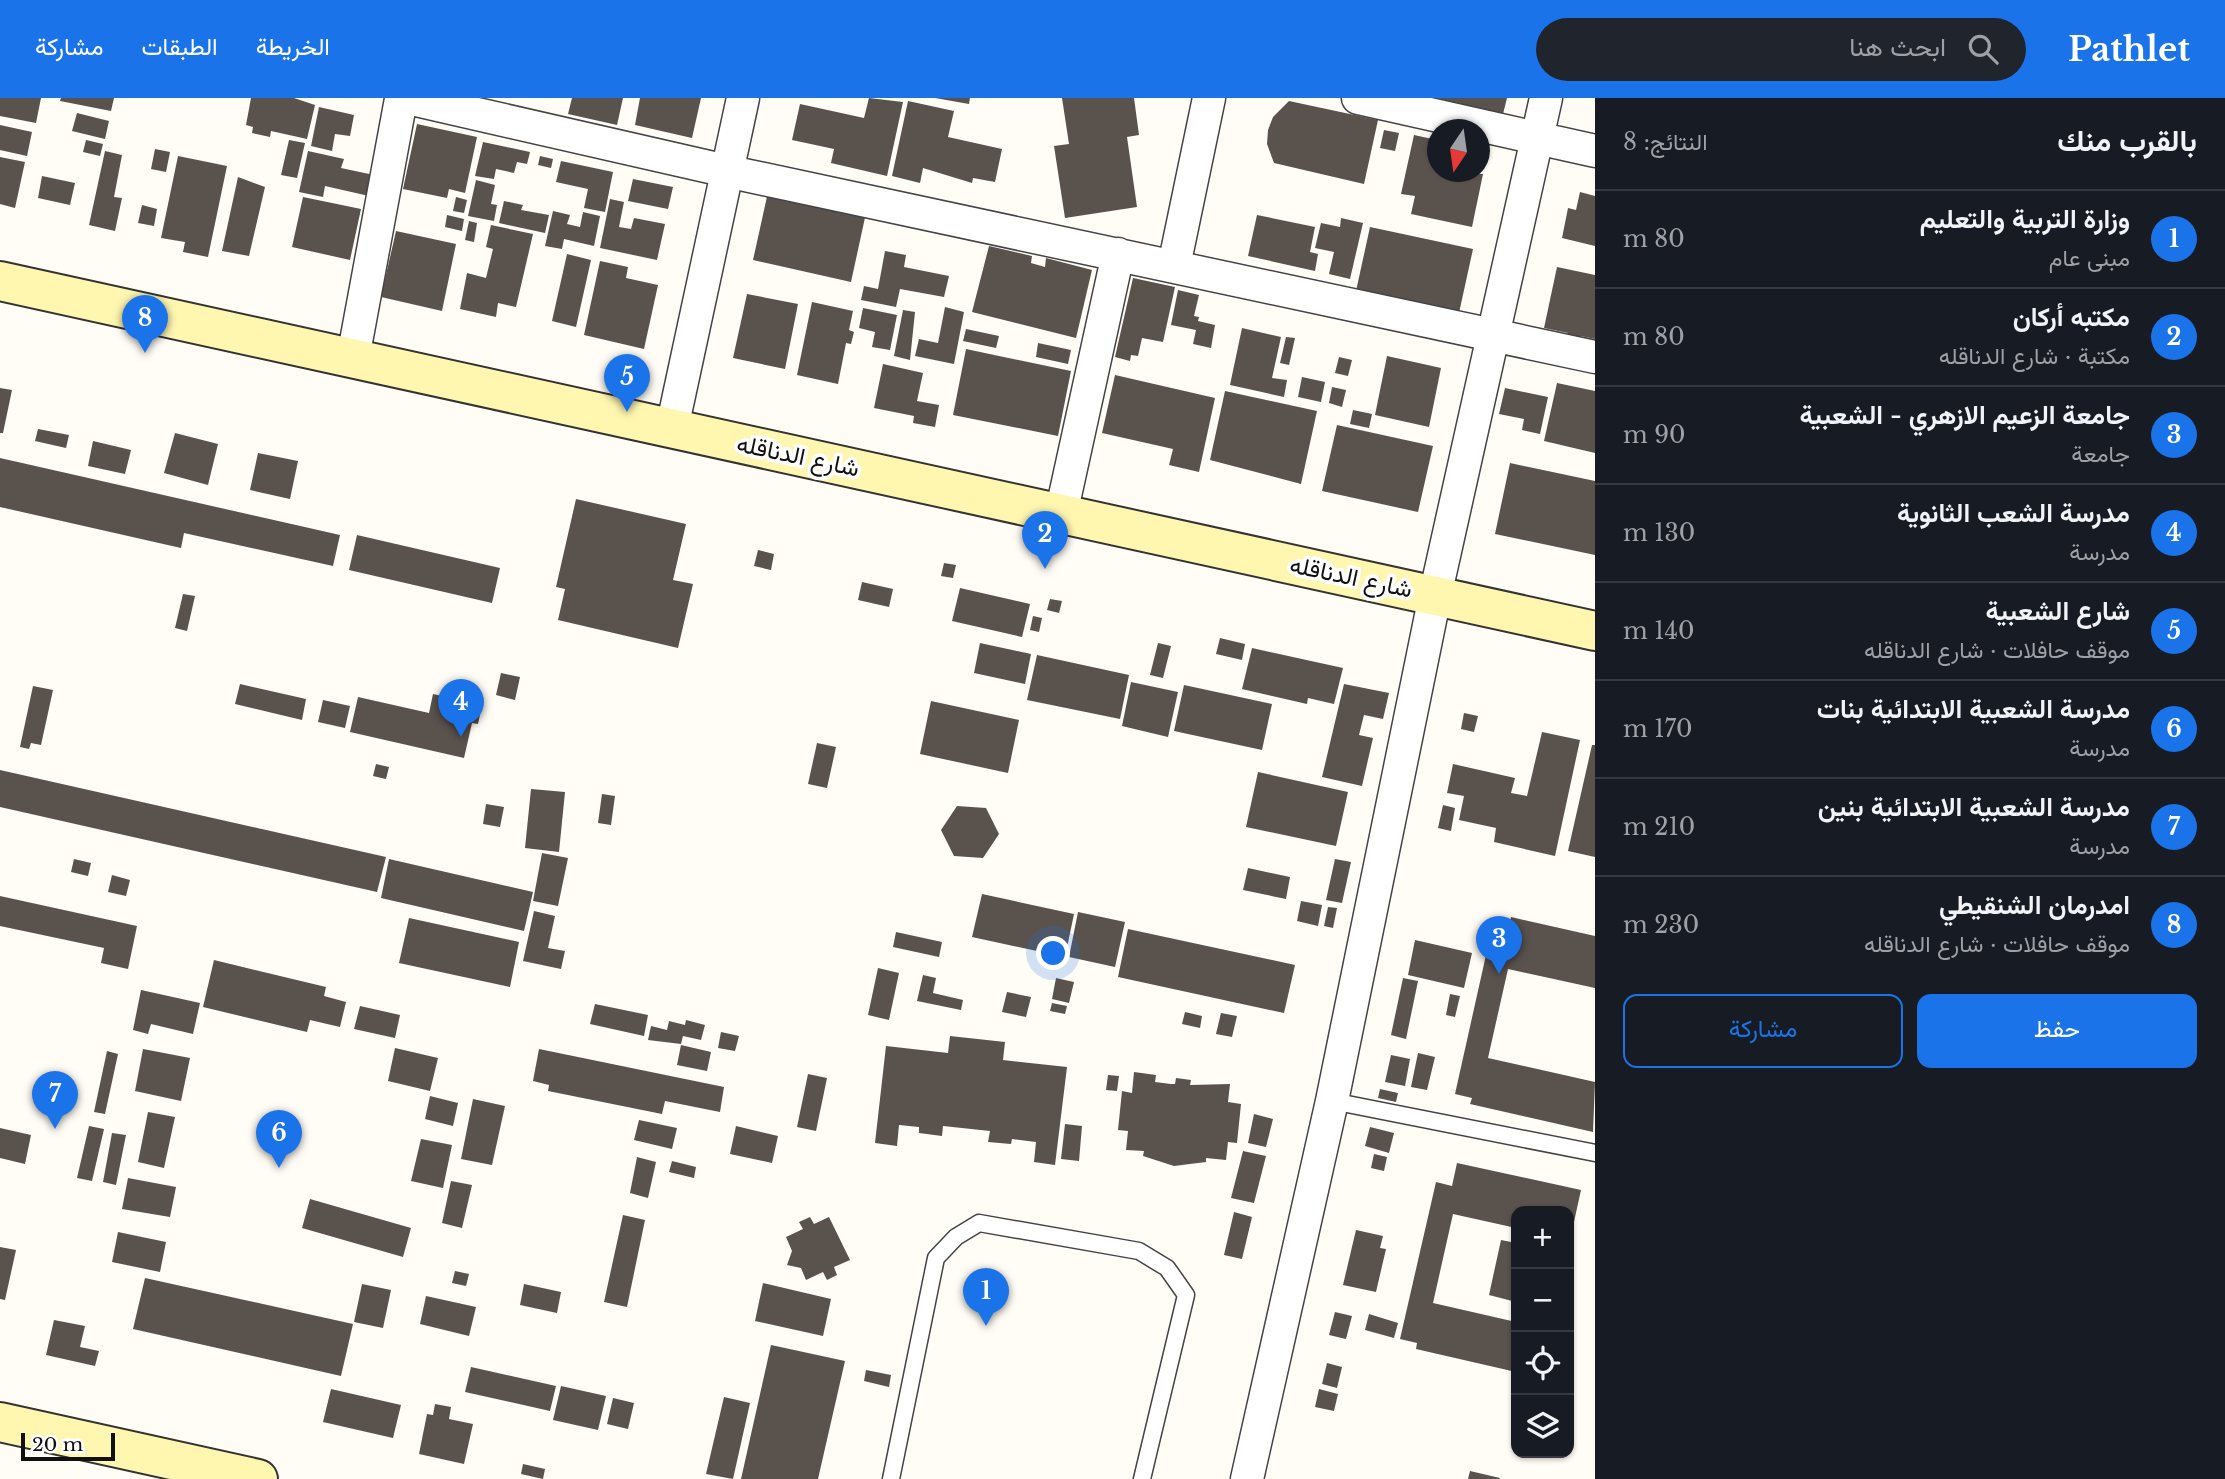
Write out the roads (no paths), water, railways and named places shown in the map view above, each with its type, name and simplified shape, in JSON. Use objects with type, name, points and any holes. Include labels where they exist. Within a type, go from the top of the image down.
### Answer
[{"type":"street","points":[[672,428],[743,98]]},
{"type":"street","points":[[1174,266],[1209,98]]},
{"type":"street","points":[[1358,98],[1595,151]]},
{"type":"street","points":[[1247,1479],[1332,1101],[1435,596],[1546,98]]},
{"type":"street","points":[[353,358],[401,99],[413,99],[729,171],[1595,357]]},
{"type":"street","points":[[1061,513],[1118,254]]},
{"type":"street","name":"شارع الدناقله","points":[[0,281],[1595,631]]},
{"type":"street","points":[[0,1422],[258,1479]]},
{"type":"lane","points":[[1332,1101],[1595,1153]]},
{"type":"lane","points":[[891,1479],[936,1258],[956,1237],[979,1223],[1139,1251],[1167,1268],[1186,1295],[1142,1479]]},
{"type":"place","name":"امدرمان الشنقيطي","points":[[145,353]]},
{"type":"place","name":"شارع الشعبية","points":[[627,412]]},
{"type":"place","name":"مكتبه أركان","points":[[1045,569]]},
{"type":"place","name":"مدرسة الشعب الثانوية","points":[[461,737]]},
{"type":"place","name":"جامعة الزعيم الازهري - الشعبية","points":[[1499,974]]},
{"type":"place","name":"مدرسة الشعبية الابتدائية بنين","points":[[55,1129]]},
{"type":"place","name":"مدرسة الشعبية الابتدائية بنات","points":[[279,1168]]},
{"type":"place","name":"وزارة التربية والتعليم","points":[[986,1326]]}]
